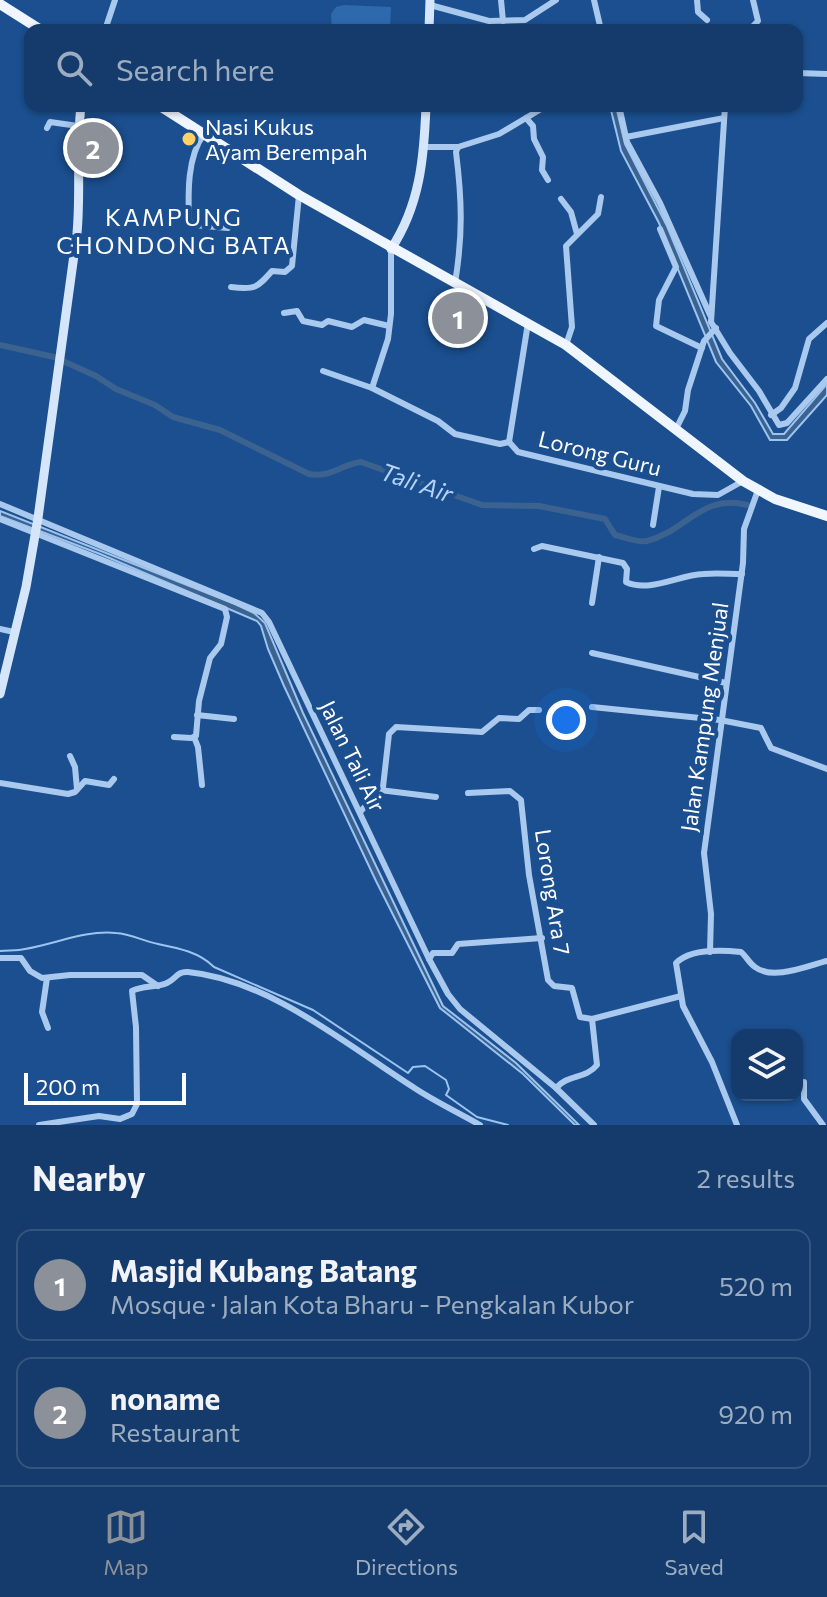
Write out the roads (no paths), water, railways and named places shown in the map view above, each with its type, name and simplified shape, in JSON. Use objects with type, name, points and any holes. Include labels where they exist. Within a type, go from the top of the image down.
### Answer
[{"type":"main road","points":[[0,4],[32,24]]},
{"type":"main road","points":[[169,112],[299,195],[566,345],[743,481],[775,499],[827,516]]},
{"type":"street","points":[[107,24],[115,0]]},
{"type":"street","points":[[501,0],[503,21]]},
{"type":"street","points":[[429,24],[430,3],[480,19],[503,21],[528,19],[556,0]]},
{"type":"street","points":[[594,0],[600,24]]},
{"type":"street","points":[[697,0],[698,12],[707,20]]},
{"type":"street","points":[[753,0],[758,21],[755,24]]},
{"type":"street","points":[[803,73],[827,74]]},
{"type":"street","points":[[0,694],[38,520],[79,214],[80,112]]},
{"type":"street","points":[[372,388],[386,348],[391,249],[412,212],[424,147],[426,112]]},
{"type":"street","points":[[424,147],[458,147],[499,134],[536,112]]},
{"type":"street","points":[[620,112],[626,137],[660,203],[714,329],[759,391],[775,423],[784,425],[827,379]]},
{"type":"street","points":[[711,318],[724,112]]},
{"type":"street","points":[[526,118],[533,126],[534,139],[543,157],[542,170],[548,180]]},
{"type":"street","points":[[626,137],[724,118]]},
{"type":"street","points":[[47,128],[50,122],[78,126]]},
{"type":"street","points":[[204,134],[196,145],[189,181],[189,221],[194,225],[228,228]]},
{"type":"street","points":[[455,283],[462,243],[458,147]]},
{"type":"street","points":[[231,287],[252,289],[263,283],[272,271],[285,272],[292,266],[299,195]]},
{"type":"street","points":[[566,345],[572,327],[565,248],[599,212],[601,197]]},
{"type":"street","points":[[561,199],[571,212],[577,234]]},
{"type":"street","points":[[660,229],[676,267],[659,300],[656,327],[702,348]]},
{"type":"street","points":[[284,313],[297,311],[303,321],[322,325],[328,321],[352,327],[364,320],[389,326]]},
{"type":"street","points":[[509,442],[528,322]]},
{"type":"street","points":[[771,415],[781,408],[796,387],[809,339],[827,323]]},
{"type":"street","points":[[676,429],[685,411],[688,390],[705,339],[714,329]]},
{"type":"street","name":"Lorong Guru","points":[[323,371],[372,388],[438,421],[455,434],[500,444],[509,442],[518,452],[659,487],[710,496],[727,491],[743,481]]},
{"type":"street","points":[[653,525],[659,487]]},
{"type":"street","name":"Jalan Kampung Menjual","points":[[710,952],[711,914],[704,853],[742,574],[744,529],[758,490]]},
{"type":"street","name":"Jalan Tali Air","points":[[0,504],[262,613],[429,959],[454,1003],[556,1088],[594,1125]]},
{"type":"street","points":[[0,519],[225,609],[227,617],[221,644],[210,658],[194,737]]},
{"type":"street","points":[[534,549],[542,546],[625,564],[629,585],[647,585],[703,574],[742,574]]},
{"type":"street","points":[[592,603],[599,557]]},
{"type":"street","points":[[0,629],[14,632]]},
{"type":"street","points":[[592,653],[726,683]]},
{"type":"street","points":[[592,707],[720,720],[761,728],[771,748],[827,769]]},
{"type":"street","points":[[360,812],[385,782],[389,734],[396,727],[482,732],[499,718],[519,719],[529,710],[539,710]]},
{"type":"street","points":[[197,715],[234,719]]},
{"type":"street","points":[[174,737],[194,737]]},
{"type":"street","points":[[194,737],[202,785]]},
{"type":"street","points":[[70,756],[75,767],[77,789]]},
{"type":"street","points":[[0,783],[68,794],[85,781],[109,785],[114,779]]},
{"type":"street","points":[[380,790],[436,797]]},
{"type":"street","name":"Lorong Ara 7","points":[[468,793],[510,791],[521,800],[529,875],[549,983],[572,988],[580,1017],[592,1019]]},
{"type":"street","points":[[429,959],[433,953],[452,953],[458,944],[542,938]]},
{"type":"street","points":[[737,1125],[712,1062],[688,1017],[676,963],[684,957],[710,952],[741,952],[755,967],[772,972],[790,971],[827,961]]},
{"type":"street","points":[[0,958],[17,956],[34,975],[47,978],[142,975],[158,986]]},
{"type":"street","points":[[39,1125],[99,1116],[120,1119],[132,1114],[137,1104],[131,996],[135,989],[158,986],[170,982],[178,973],[187,972],[246,988],[328,1031],[419,1091],[480,1125]]},
{"type":"street","points":[[47,978],[42,1012],[48,1028]]},
{"type":"street","points":[[556,1088],[562,1081],[589,1073],[597,1065],[592,1019],[681,996]]},
{"type":"street","points":[[804,1082],[804,1099],[823,1125]]},
{"type":"waterway","name":"Tali Air","points":[[0,345],[54,357],[155,405],[173,417],[220,430],[309,474],[329,473],[361,462],[482,505],[539,506],[605,519],[615,535],[639,541],[660,536],[718,504],[747,505]]},
{"type":"waterway","points":[[0,951],[22,950],[81,935],[104,933],[127,935],[188,951],[214,967],[313,1010],[408,1073],[413,1067],[425,1066],[446,1080],[449,1089],[446,1095],[477,1117],[508,1125]]},
{"type":"place","name":"Nasi Kukus Ayam Berempah","points":[[189,139]]},
{"type":"place","name":"noname","points":[[93,148]]},
{"type":"place","name":"Masjid Kubang Batang","points":[[458,318]]},
{"type":"district","name":"KAMPUNG CHONDONG BATA","points":[[174,230]]}]
